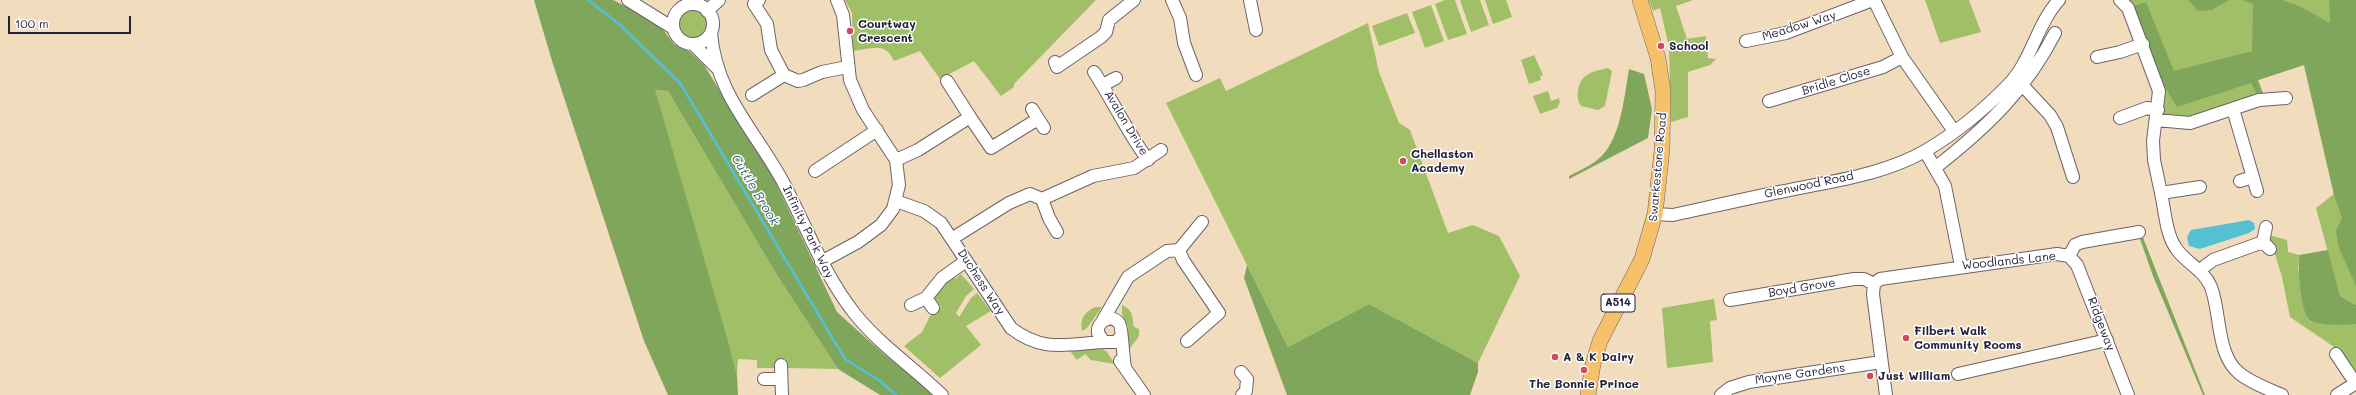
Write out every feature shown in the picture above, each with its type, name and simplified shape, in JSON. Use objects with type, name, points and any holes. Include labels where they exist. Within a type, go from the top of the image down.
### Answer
[{"type":"main road","name":"Swarkestone Road","points":[[1588,395],[1593,364],[1600,341],[1642,259],[1655,214],[1663,138],[1663,91],[1658,58],[1640,0]]},
{"type":"street","points":[[628,0],[644,8],[674,28],[680,39],[693,44],[704,42],[711,33],[713,21],[708,11],[695,4],[680,9],[667,11],[644,8]]},
{"type":"street","points":[[708,11],[719,0]]},
{"type":"street","points":[[820,262],[870,234],[888,216],[896,201],[899,185],[896,160],[858,100],[848,67],[843,15],[837,0]]},
{"type":"street","points":[[1055,62],[1057,67],[1101,37],[1106,32],[1109,20],[1134,0]]},
{"type":"street","points":[[1172,0],[1180,18],[1182,39],[1191,70]]},
{"type":"street","points":[[1250,0],[1256,30]]},
{"type":"street","points":[[1874,0],[1902,57],[1954,130]]},
{"type":"street","name":"Meadow Way","points":[[1746,41],[1786,33],[1874,0]]},
{"type":"street","name":"Glenwood Road","points":[[1655,214],[1673,215],[1831,182],[1889,167],[1925,151],[1984,110],[2012,81],[2027,58],[2053,7],[2059,0]]},
{"type":"street","points":[[2120,0],[2128,8],[2143,44],[2159,91],[2153,141],[2154,160],[2168,226],[2177,250],[2200,270],[2211,287],[2225,350],[2238,372],[2258,390],[2282,395]]},
{"type":"street","points":[[754,4],[767,24],[771,50],[784,75],[798,81],[822,72],[848,67]]},
{"type":"street","points":[[674,28],[674,18],[680,9]]},
{"type":"street","name":"Infinity Park Way","points":[[711,33],[716,67],[734,105],[791,196],[820,262],[857,316],[880,341],[942,395]]},
{"type":"street","points":[[1936,167],[1970,140],[2023,86],[2041,59],[2055,33]]},
{"type":"street","name":"Infinity Park Way","points":[[693,44],[716,67]]},
{"type":"street","points":[[2097,57],[2120,52],[2143,44]]},
{"type":"street","name":"Bridle Close","points":[[1769,101],[1883,67],[1902,57]]},
{"type":"street","name":"Avalon Drive","points":[[1094,72],[1103,85],[1129,133],[1148,160]]},
{"type":"street","points":[[752,95],[784,75]]},
{"type":"street","name":"Avalon Drive","points":[[1103,85],[1116,78]]},
{"type":"street","points":[[947,81],[991,148],[1038,119]]},
{"type":"street","points":[[2023,86],[2050,115],[2057,127],[2074,177]]},
{"type":"street","points":[[2120,118],[2147,108],[2157,115],[2190,123],[2259,100],[2286,98]]},
{"type":"street","points":[[2233,109],[2257,191]]},
{"type":"street","points":[[896,160],[918,150],[970,117]]},
{"type":"street","points":[[815,171],[835,165],[877,130]]},
{"type":"street","name":"Avalon Drive","points":[[1042,199],[1093,176],[1127,170],[1148,160],[1161,150]]},
{"type":"street","points":[[1925,151],[1936,167],[1945,186],[1950,202],[1961,266]]},
{"type":"street","points":[[2240,181],[2253,177]]},
{"type":"street","points":[[2161,193],[2200,187]]},
{"type":"street","points":[[953,238],[1025,194],[1035,195],[1042,199],[1049,218],[1057,231]]},
{"type":"street","name":"Duchess Way","points":[[896,201],[934,216],[942,222],[1011,328],[1035,342],[1046,346],[1106,343]]},
{"type":"street","points":[[1144,395],[1125,367],[1097,331],[1099,324],[1104,320],[1106,312],[1117,298],[1124,282],[1134,272],[1167,251],[1179,250],[1202,222]]},
{"type":"street","points":[[2200,270],[2213,260],[2267,245],[2266,227]]},
{"type":"street","name":"Woodlands Lane","points":[[1874,284],[1880,279],[1961,266],[2057,254],[2069,256],[2075,245],[2082,242],[2139,232]]},
{"type":"street","points":[[1179,250],[1182,260],[1224,310],[1187,341]]},
{"type":"street","name":"Ridgeway","points":[[2069,256],[2077,265],[2128,395]]},
{"type":"street","points":[[911,305],[929,303],[942,278],[966,261]]},
{"type":"street","name":"Boyd Grove","points":[[1735,302],[1854,279],[1864,279],[1874,284]]},
{"type":"street","points":[[1874,284],[1873,294],[1886,395]]},
{"type":"street","points":[[1117,298],[1115,316],[1122,328],[1121,336],[1125,367]]},
{"type":"street","points":[[1104,320],[1117,321]]},
{"type":"street","name":"Duchess Way","points":[[1072,344],[1097,331]]},
{"type":"street","points":[[1106,343],[1116,342],[1121,336]]},
{"type":"street","points":[[1958,374],[2107,340]]},
{"type":"street","points":[[2336,354],[2356,384],[2336,395]]},
{"type":"street","name":"Moyne Gardens","points":[[1721,395],[1730,388],[1749,382],[1881,362]]},
{"type":"street","points":[[781,365],[782,395]]},
{"type":"street","points":[[1241,372],[1247,379],[1246,391],[1242,395]]},
{"type":"street","points":[[764,379],[781,379]]},
{"type":"green space","points":[[534,0],[613,0],[645,16],[661,27],[674,44],[689,51],[704,65],[774,179],[837,312],[885,355],[927,388],[933,395],[880,395],[838,369],[775,272],[668,91],[655,90],[724,327],[737,375],[738,395],[668,395],[644,341],[552,61]]},
{"type":"green space","points":[[845,0],[1096,0],[1014,84],[1014,87],[1001,96],[974,61],[940,79],[920,51],[894,61],[886,51],[882,49],[872,48],[853,51],[852,13]]},
{"type":"green space","points":[[1445,0],[1455,0],[1467,34],[1448,40],[1435,4]]},
{"type":"green space","points":[[1460,0],[1480,0],[1489,25],[1471,32]]},
{"type":"green space","points":[[1485,0],[1506,0],[1512,17],[1493,24]]},
{"type":"green space","points":[[1649,0],[1693,0],[1676,6],[1687,39],[1706,36],[1708,58],[1716,59],[1710,65],[1688,72],[1688,117],[1671,122],[1669,47],[1660,8],[1653,11]]},
{"type":"green space","points":[[1925,0],[1969,0],[1981,32],[1940,43]]},
{"type":"green space","points":[[2128,0],[2356,0],[2356,305],[2340,296],[2316,208],[2334,194],[2304,65],[2252,82],[2258,97],[2183,119],[2168,117],[2163,112]]},
{"type":"green space","points":[[2188,0],[2229,0],[2212,10],[2198,11]]},
{"type":"green space","points":[[2242,0],[2282,0],[2299,6],[2330,23],[2329,0],[2356,0],[2356,286],[2339,248],[2336,230],[2342,218],[2334,195],[2304,65],[2258,80],[2264,96],[2258,97],[2251,83],[2177,107],[2160,79],[2131,7],[2146,2],[2174,71],[2252,51],[2253,4]]},
{"type":"green space","points":[[1431,5],[1444,41],[1425,48],[1412,12]]},
{"type":"green space","points":[[693,10],[699,11],[703,14],[706,18],[706,30],[703,34],[699,37],[693,38],[687,37],[683,34],[680,30],[679,24],[680,18],[683,14],[687,11]]},
{"type":"green space","points":[[1407,13],[1415,33],[1379,46],[1372,26]]},
{"type":"green space","points":[[1368,23],[1379,72],[1399,123],[1410,130],[1448,233],[1473,225],[1499,236],[1520,276],[1478,363],[1369,304],[1288,347],[1166,103],[1220,78],[1226,91]]},
{"type":"green space","points":[[1534,55],[1543,75],[1540,76],[1541,80],[1529,84],[1521,60]]},
{"type":"green space","points":[[1608,68],[1612,71],[1605,106],[1598,110],[1581,106],[1578,99],[1578,90],[1581,81],[1589,74]]},
{"type":"green space","points":[[1629,69],[1644,74],[1652,109],[1648,138],[1569,179],[1569,176],[1596,161],[1611,143],[1620,119]]},
{"type":"green space","points":[[654,90],[668,91],[775,272],[838,369],[786,368],[786,359],[778,359],[775,368],[757,368],[757,360],[738,359],[737,375]]},
{"type":"green space","points":[[1548,91],[1551,101],[1559,98],[1560,102],[1557,108],[1540,114],[1533,96]]},
{"type":"green space","points":[[2142,235],[2205,395],[2203,395],[2153,276],[2139,236]]},
{"type":"green space","points":[[2269,235],[2287,240],[2288,252],[2299,255],[2298,269],[2319,323],[2356,324],[2356,376],[2340,351],[2290,317],[2282,277]]},
{"type":"green space","points":[[2328,250],[2340,296],[2356,305],[2356,324],[2332,325],[2314,322],[2310,320],[2304,308],[2300,289],[2299,255]]},
{"type":"green space","points":[[1247,265],[1288,347],[1369,304],[1478,363],[1478,372],[1470,395],[1287,395],[1244,278]]},
{"type":"green space","points":[[961,274],[974,289],[966,296],[956,313],[959,317],[971,298],[977,293],[991,311],[966,326],[981,345],[940,378],[904,346],[922,332],[930,316],[941,307],[935,299],[935,292],[952,276],[955,279]]},
{"type":"green space","points":[[1714,299],[1717,320],[1710,321],[1713,362],[1667,368],[1662,308]]},
{"type":"green space","points":[[1122,305],[1129,309],[1134,327],[1139,329],[1139,336],[1128,351],[1128,326],[1122,314]]},
{"type":"green space","points":[[1095,307],[1102,307],[1087,328],[1082,331],[1081,323],[1084,316],[1088,311]]},
{"type":"green space","points":[[1101,348],[1107,352],[1115,364],[1091,360],[1085,354],[1077,360],[1070,351]]},
{"type":"water","points":[[2249,220],[2254,223],[2255,229],[2249,233],[2200,249],[2189,246],[2187,237],[2191,230]]},
{"type":"waterway","name":"Cuttle Brook","points":[[588,0],[619,24],[680,83],[845,359],[880,381],[896,395]]},
{"type":"place","name":"Courtway Crescent","points":[[850,31]]},
{"type":"place","name":"School","points":[[1661,46]]},
{"type":"place","name":"Chellaston Academy","points":[[1403,161]]},
{"type":"place","name":"Filbert Walk Community Rooms","points":[[1906,338]]},
{"type":"place","name":"A & K Dairy","points":[[1555,357]]},
{"type":"place","name":"The Bonnie Prince","points":[[1584,370]]},
{"type":"place","name":"Just William","points":[[1870,376]]}]
